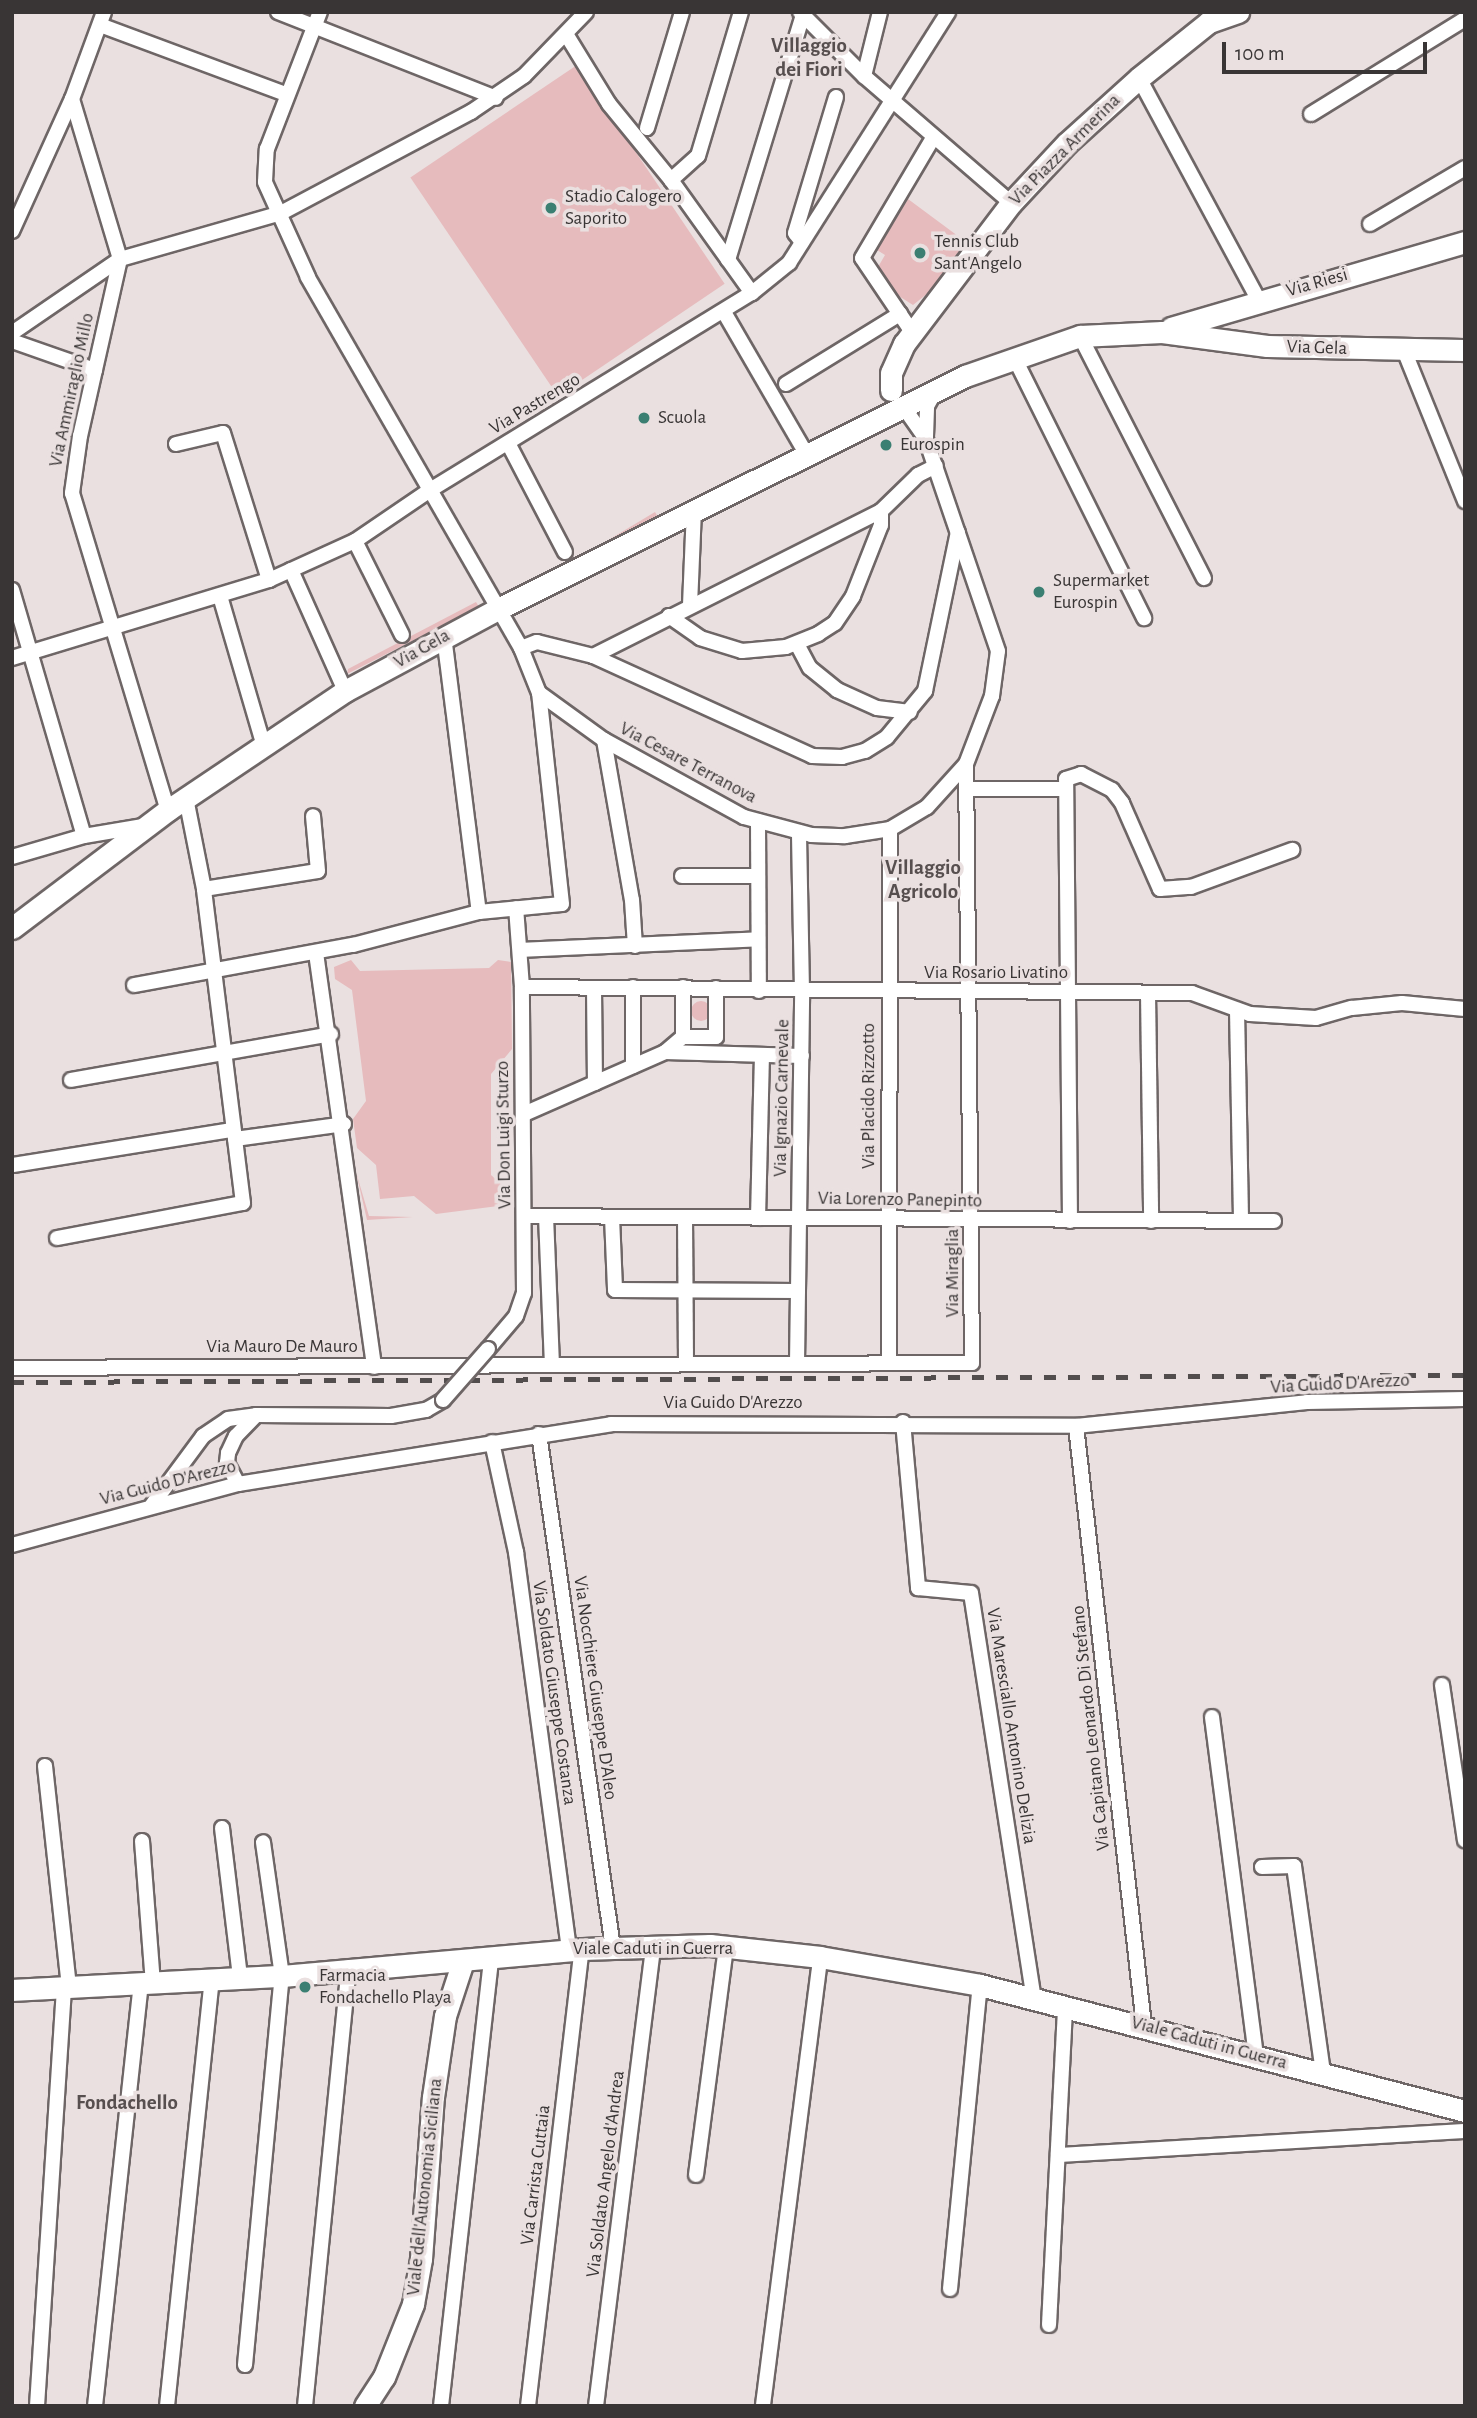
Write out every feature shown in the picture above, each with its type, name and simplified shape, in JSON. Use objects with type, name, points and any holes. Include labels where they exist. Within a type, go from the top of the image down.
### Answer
[{"type":"street","points":[[278,12],[317,19],[496,98]]},
{"type":"street","points":[[12,333],[120,259],[281,213],[496,98],[524,76],[586,12]]},
{"type":"street","points":[[647,128],[682,12]]},
{"type":"street","points":[[671,180],[698,156],[741,12]]},
{"type":"street","points":[[864,76],[880,12]]},
{"type":"street","name":"Via Pastrengo","points":[[12,658],[112,630],[269,580],[355,541],[430,490],[752,293],[789,263],[893,103],[948,12]]},
{"type":"street","name":"Via Piazza Armerina","points":[[901,398],[899,357],[912,332],[1011,204],[1067,143],[1210,17],[1238,12]]},
{"type":"street","points":[[728,260],[801,14],[893,103],[1011,204]]},
{"type":"street","points":[[12,230],[72,99],[102,19],[286,94]]},
{"type":"street","points":[[134,985],[316,953],[479,912],[562,904],[538,694],[521,648],[308,277],[265,182],[264,165],[286,94],[317,19]]},
{"type":"street","points":[[1311,114],[1465,19]]},
{"type":"street","points":[[566,34],[609,103],[671,180],[752,293]]},
{"type":"street","points":[[1139,78],[1259,301]]},
{"type":"street","points":[[802,242],[795,233],[836,97]]},
{"type":"street","name":"Via Ammiraglio Millo","points":[[72,99],[120,259],[95,370],[72,493],[168,810]]},
{"type":"street","points":[[912,332],[862,258],[933,138]]},
{"type":"street","points":[[1370,224],[1465,168]]},
{"type":"street","name":"Via Riesi","points":[[1168,331],[1259,301],[1465,242]]},
{"type":"street","points":[[724,312],[807,455]]},
{"type":"street","points":[[786,384],[900,313]]},
{"type":"street","name":"Via Gela","points":[[12,928],[168,810],[263,743],[345,691],[444,636],[807,455],[863,424],[901,398],[937,389],[1014,357],[1080,336],[1168,331],[1213,342],[1465,350]]},
{"type":"street","points":[[1080,336],[1204,578]]},
{"type":"street","points":[[12,341],[95,370]]},
{"type":"street","points":[[1404,350],[1465,501]]},
{"type":"street","points":[[1014,357],[1144,618]]},
{"type":"street","points":[[926,439],[927,406],[937,389]]},
{"type":"street","points":[[901,398],[926,439]]},
{"type":"street","points":[[176,444],[223,433],[269,580]]},
{"type":"street","name":"Via Cesare Terranova","points":[[538,694],[604,740],[758,821],[799,832],[845,835],[890,829],[927,807],[966,764],[992,696],[998,651],[926,439]]},
{"type":"street","points":[[508,443],[565,552]]},
{"type":"street","points":[[593,656],[881,511],[918,475],[936,466]]},
{"type":"street","points":[[690,605],[694,511]]},
{"type":"street","points":[[669,616],[700,638],[732,650],[755,651],[797,644],[818,634],[844,612],[881,525],[881,511]]},
{"type":"street","points":[[521,648],[537,642],[593,656],[812,757],[842,757],[878,743],[911,712],[925,691],[959,530]]},
{"type":"street","points":[[355,541],[402,635]]},
{"type":"street","points":[[291,570],[345,691]]},
{"type":"street","points":[[12,590],[84,836]]},
{"type":"street","points":[[220,596],[263,743]]},
{"type":"street","points":[[444,636],[479,912]]},
{"type":"street","points":[[797,644],[824,681],[877,709],[911,712]]},
{"type":"street","points":[[877,709],[882,718],[878,743]]},
{"type":"street","points":[[604,740],[632,900],[635,946]]},
{"type":"street","name":"Via Miraglia","points":[[552,1363],[972,1363],[969,789],[966,764]]},
{"type":"street","points":[[1070,1221],[1066,779],[1082,774],[1112,790],[1122,803],[1160,889],[1191,887],[1292,850]]},
{"type":"street","points":[[969,789],[1064,789]]},
{"type":"street","points":[[57,1238],[243,1203],[204,889],[186,798]]},
{"type":"street","points":[[204,889],[318,871],[313,816]]},
{"type":"street","points":[[758,821],[759,991]]},
{"type":"street","points":[[12,857],[84,836],[151,825]]},
{"type":"street","name":"Via Placido Rizzotto","points":[[889,1363],[890,829]]},
{"type":"street","name":"Via Ignazio Carnevale","points":[[797,1363],[802,1056],[799,832]]},
{"type":"street","points":[[682,876],[758,876]]},
{"type":"street","name":"Via Don Luigi Sturzo","points":[[257,1415],[391,1416],[426,1410],[443,1400],[516,1316],[524,1293],[524,1114],[522,988],[516,908]]},
{"type":"street","points":[[520,950],[635,946],[678,940],[758,940]]},
{"type":"street","points":[[316,953],[344,1124],[374,1367]]},
{"type":"street","points":[[633,987],[633,1066]]},
{"type":"street","points":[[683,987],[683,1037]]},
{"type":"street","name":"Via Rosario Livatino","points":[[522,988],[683,987],[759,991],[1192,993],[1237,1010],[1316,1018],[1352,1008],[1402,1003],[1465,1009]]},
{"type":"street","points":[[594,988],[595,1083]]},
{"type":"street","points":[[524,1114],[665,1052],[683,1037],[716,1038],[716,988]]},
{"type":"street","points":[[1148,992],[1152,1221]]},
{"type":"street","points":[[1237,1010],[1241,1221]]},
{"type":"street","points":[[71,1080],[224,1056],[331,1034]]},
{"type":"street","points":[[665,1052],[802,1056]]},
{"type":"street","points":[[758,1218],[762,1055]]},
{"type":"street","points":[[13,1165],[234,1135],[344,1124]]},
{"type":"street","name":"Via Lorenzo Panepinto","points":[[524,1216],[799,1218],[889,1222],[1274,1221]]},
{"type":"street","points":[[546,1216],[552,1363]]},
{"type":"street","points":[[612,1217],[615,1290],[798,1291]]},
{"type":"street","points":[[685,1217],[686,1363]]},
{"type":"street","name":"Via Mauro De Mauro","points":[[12,1368],[374,1367],[552,1363]]},
{"type":"street","name":"Via Guido D'Arezzo","points":[[12,1545],[152,1505],[238,1484],[540,1434],[625,1424],[903,1422],[1076,1426],[1307,1402],[1465,1399]]},
{"type":"street","points":[[238,1484],[227,1463],[228,1453],[236,1436],[257,1415]]},
{"type":"street","points":[[152,1505],[203,1436],[228,1419],[257,1415]]},
{"type":"street","name":"Via Maresciallo Antonino Delizia","points":[[903,1422],[918,1588],[971,1593],[1034,1999]]},
{"type":"street","name":"Via Capitano Leonardo Di Stefano","points":[[1076,1426],[1144,2026]]},
{"type":"street","name":"Via Nocchiere Giuseppe D'Aleo","points":[[540,1434],[612,1948]]},
{"type":"street","name":"Via Soldato Giuseppe Costanza","points":[[492,1442],[516,1552],[575,1949]]},
{"type":"street","points":[[1442,1685],[1465,1840]]},
{"type":"street","points":[[1212,1717],[1256,2056]]},
{"type":"street","points":[[37,2406],[66,1988],[45,1766]]},
{"type":"street","points":[[222,1829],[240,1976]]},
{"type":"street","points":[[95,2406],[147,1983],[142,1841]]},
{"type":"street","points":[[245,2365],[282,1976],[263,1842]]},
{"type":"street","points":[[1262,1867],[1294,1866],[1323,2073]]},
{"type":"street","name":"Via Soldato Angelo d'Andrea","points":[[596,2406],[653,1947]]},
{"type":"street","points":[[696,2175],[726,1947]]},
{"type":"street","name":"Viale Caduti in Guerra","points":[[12,1990],[240,1976],[282,1976],[575,1949],[726,1947],[820,1957],[980,1985],[1465,2111]]},
{"type":"street","name":"Via Carrista Cuttaia","points":[[528,2406],[575,1949]]},
{"type":"street","points":[[441,2406],[491,1957]]},
{"type":"street","points":[[762,2405],[820,1957]]},
{"type":"street","name":"Viale dell'Autonomia Siciliana","points":[[365,2406],[384,2377],[413,2304],[421,2259],[433,2097],[445,2016],[463,1961]]},
{"type":"street","points":[[305,2406],[349,1968]]},
{"type":"street","points":[[167,2406],[212,1979]]},
{"type":"street","points":[[950,2289],[980,1985]]},
{"type":"street","points":[[1049,2325],[1065,2006]]},
{"type":"street","points":[[1058,2155],[1465,2131]]},
{"type":"shaded area","name":"Stadio Calogero Saporito","points":[[577,65],[725,284],[558,396],[410,177]]},
{"type":"shaded area","name":"Tennis Club Sant'Angelo","points":[[908,199],[966,242],[928,293],[913,305],[894,293],[878,267],[885,255],[877,250]]},
{"type":"shaded area","points":[[655,512],[658,517],[506,609],[502,604]]},
{"type":"shaded area","points":[[476,602],[479,607],[347,674],[348,669]]},
{"type":"shaded area","points":[[351,960],[360,971],[489,968],[498,960],[511,962],[512,1049],[491,1074],[491,1175],[512,1194],[506,1205],[436,1214],[414,1196],[380,1199],[376,1165],[357,1148],[353,1119],[366,1101],[352,990],[335,979],[334,967]]},
{"type":"shaded area","points":[[701,1001],[708,1004],[711,1011],[708,1018],[701,1021],[694,1018],[691,1011],[694,1004]]},
{"type":"shaded area","points":[[356,1172],[369,1216],[413,1217],[367,1220]]},
{"type":"railway","points":[[12,1382],[1465,1375]]},
{"type":"place","name":"Stadio Calogero Saporito","points":[[551,208]]},
{"type":"place","name":"Tennis Club Sant'Angelo","points":[[920,253]]},
{"type":"place","name":"Scuola","points":[[644,418]]},
{"type":"place","name":"Eurospin","points":[[886,445]]},
{"type":"place","name":"Supermarket Eurospin","points":[[1039,592]]},
{"type":"place","name":"Farmacia Fondachello Playa","points":[[305,1987]]},
{"type":"district","name":"Villaggio dei Fiori","points":[[809,58]]},
{"type":"district","name":"Villaggio Agricolo","points":[[923,880]]},
{"type":"district","name":"Fondachello","points":[[127,2103]]}]
